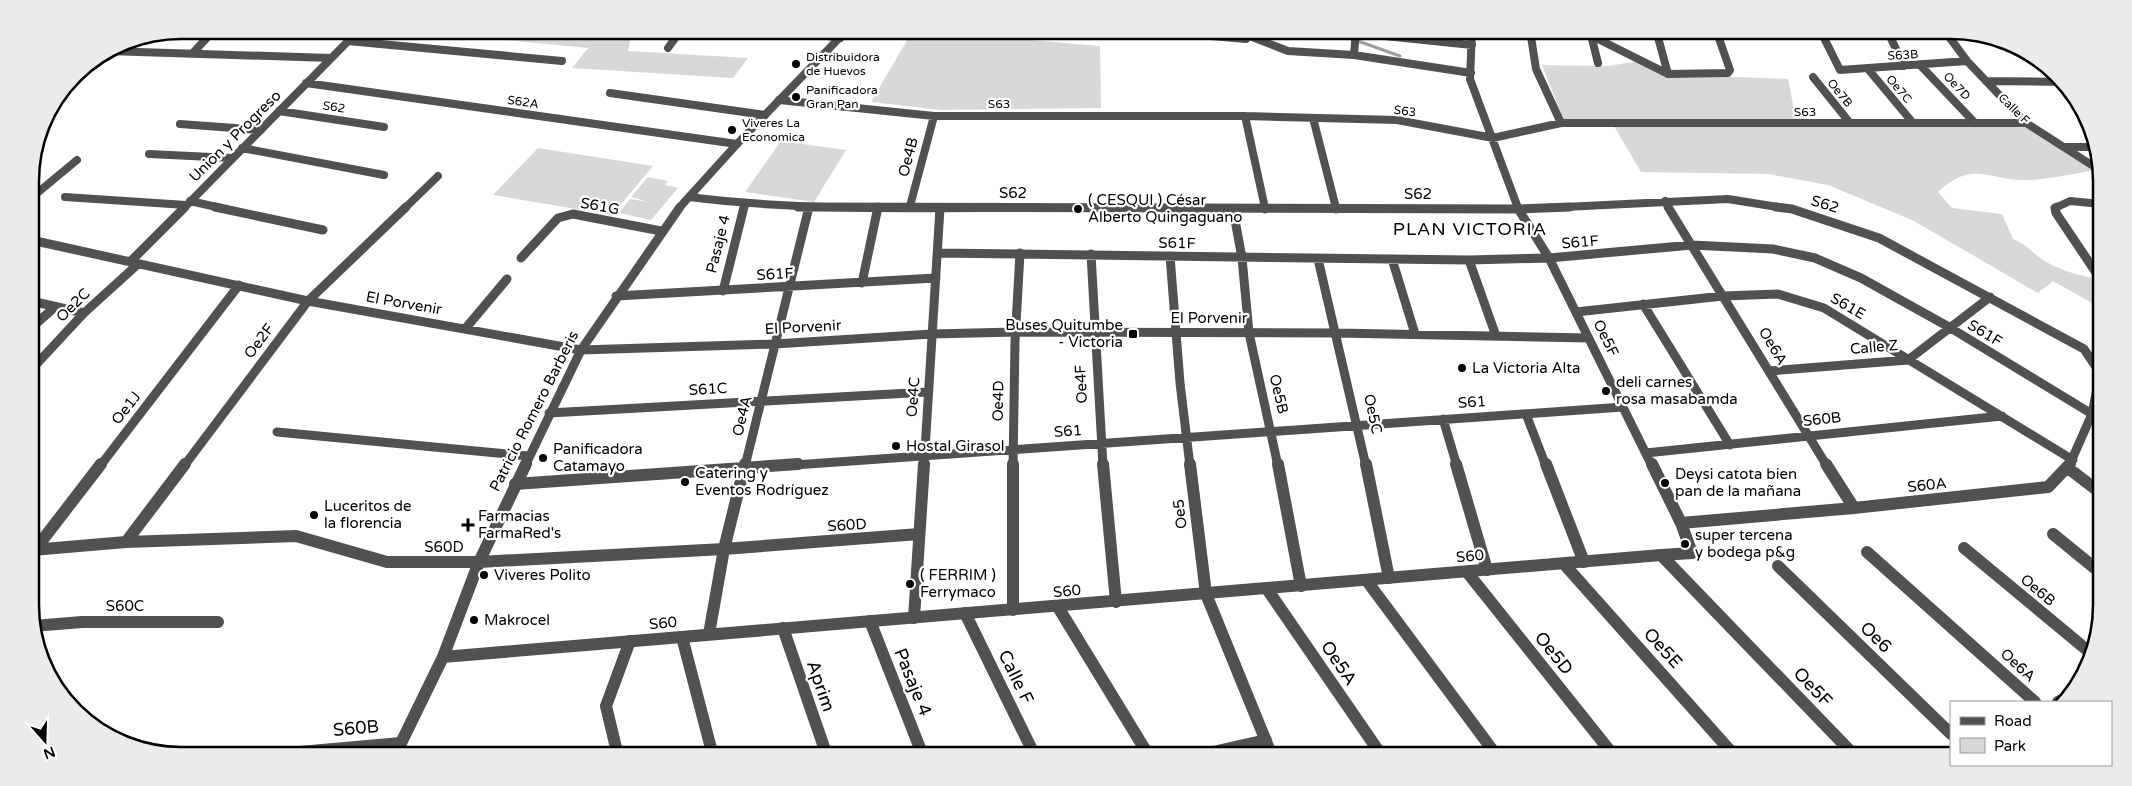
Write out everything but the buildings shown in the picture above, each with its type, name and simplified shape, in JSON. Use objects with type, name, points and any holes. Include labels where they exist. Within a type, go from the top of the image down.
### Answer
[{"type":"street","points":[[192,54],[206,39]]},
{"type":"street","points":[[668,48],[674,39]]},
{"type":"street","name":"Patricio Romero Barberis","points":[[398,747],[444,656],[479,562],[528,456],[581,350],[673,214],[737,144],[839,39]]},
{"type":"street","points":[[1254,39],[1288,51],[1354,55],[1470,73],[1472,39]]},
{"type":"street","points":[[1354,55],[1355,39]]},
{"type":"street","points":[[1418,39],[1472,45]]},
{"type":"street","points":[[1531,39],[1536,69],[1561,123]]},
{"type":"street","points":[[1592,39],[1598,63]]},
{"type":"street","points":[[1602,39],[1668,74],[1728,73],[1730,70],[1719,39]]},
{"type":"street","points":[[1658,39],[1668,74]]},
{"type":"street","name":"S63B","points":[[1824,39],[1840,70],[1921,66],[1967,61]]},
{"type":"street","points":[[1891,39],[1904,66]]},
{"type":"street","name":"Calle F","points":[[1951,39],[1967,61],[2026,122],[2092,165]]},
{"type":"street","points":[[348,41],[562,61]]},
{"type":"street","name":"Union y Progreso","points":[[134,263],[188,203],[348,41]]},
{"type":"street","points":[[122,52],[331,58]]},
{"type":"street","name":"Oe7D","points":[[1921,66],[1975,123]]},
{"type":"street","name":"Oe7C","points":[[1868,69],[1913,123]]},
{"type":"street","name":"Oe5F","points":[[1470,73],[1470,79],[1518,209],[1549,258],[1681,523],[1692,553]]},
{"type":"street","name":"Oe7B","points":[[1813,77],[1850,123]]},
{"type":"street","points":[[1986,81],[2054,82]]},
{"type":"street","name":"S62A","points":[[306,83],[737,144]]},
{"type":"street","points":[[610,92],[765,115]]},
{"type":"street","name":"S63","points":[[779,100],[934,116],[1245,116],[1397,120],[1493,138],[1561,123],[2026,122]]},
{"type":"street","name":"S62","points":[[279,111],[384,127]]},
{"type":"street","name":"Oe4B","points":[[910,206],[934,116]]},
{"type":"street","points":[[1245,116],[1265,209]]},
{"type":"street","points":[[1314,118],[1336,209]]},
{"type":"street","points":[[180,124],[260,130]]},
{"type":"street","points":[[2064,147],[2089,147]]},
{"type":"street","points":[[242,148],[384,175]]},
{"type":"street","points":[[150,154],[232,158]]},
{"type":"street","points":[[39,191],[76,160]]},
{"type":"street","name":"Oe2F","points":[[126,542],[308,301],[438,176]]},
{"type":"street","points":[[66,197],[188,203],[323,230]]},
{"type":"street","name":"S62","points":[[689,197],[745,204],[809,206],[1233,209],[1518,209],[1728,199],[1792,209],[1879,238],[2084,349],[2093,362]]},
{"type":"street","name":"Oe6A","points":[[1664,201],[1808,437],[1854,508]]},
{"type":"street","points":[[2093,203],[2071,201],[2059,204],[2055,208],[2056,213],[2093,268]]},
{"type":"street","name":"Pasaje 4","points":[[723,291],[745,204]]},
{"type":"street","name":"Oe4A","points":[[709,634],[724,549],[809,206]]},
{"type":"street","points":[[862,283],[878,206]]},
{"type":"street","name":"Oe4C","points":[[914,618],[940,208]]},
{"type":"street","name":"Oe5B","points":[[1233,209],[1242,258],[1249,333],[1272,431],[1301,586]]},
{"type":"street","name":"S61G","points":[[521,258],[558,218],[564,215],[573,214],[661,231]]},
{"type":"street","name":"El Porvenir","points":[[39,242],[308,301],[581,350],[775,344],[932,334],[1095,331],[1415,334],[1588,338]]},
{"type":"street","name":"S61F","points":[[938,253],[1469,260],[1549,258],[1692,245],[1773,249],[1815,258],[1861,278],[1949,328],[2092,414]]},
{"type":"street","name":"Oe4D","points":[[1013,610],[1012,450],[1015,332],[1020,253]]},
{"type":"street","name":"Oe4F","points":[[1091,254],[1101,444],[1116,602]]},
{"type":"street","name":"Oe5","points":[[1170,256],[1175,333],[1206,594],[1269,747]]},
{"type":"street","name":"Oe5C","points":[[1318,259],[1338,333],[1359,425],[1389,578]]},
{"type":"street","points":[[1392,259],[1415,334]]},
{"type":"street","points":[[1469,260],[1496,336]]},
{"type":"street","name":"Oe2C","points":[[39,361],[134,263]]},
{"type":"street","name":"S61F","points":[[616,296],[789,288],[936,278]]},
{"type":"street","points":[[465,329],[507,279]]},
{"type":"street","name":"Oe1J","points":[[39,545],[239,285]]},
{"type":"street","name":"S61E","points":[[1576,312],[1723,296],[1778,294],[1803,300],[1824,308],[2002,416],[2071,464],[2093,485]]},
{"type":"street","name":"Calle Z","points":[[1769,371],[1908,360],[1990,297]]},
{"type":"street","points":[[39,303],[84,313]]},
{"type":"street","points":[[1643,304],[1730,445]]},
{"type":"street","points":[[39,321],[55,307]]},
{"type":"street","name":"S61C","points":[[549,413],[928,392]]},
{"type":"street","name":"S61","points":[[516,484],[1623,407]]},
{"type":"street","name":"S60A","points":[[1681,523],[1854,508],[2048,487],[2071,464],[2093,409]]},
{"type":"street","points":[[1526,414],[1584,562]]},
{"type":"street","name":"S60B","points":[[1646,453],[2002,416]]},
{"type":"street","points":[[1443,420],[1486,570]]},
{"type":"street","points":[[277,432],[528,456]]},
{"type":"street","name":"S60D","points":[[39,551],[126,542],[296,536],[387,562],[479,562],[724,549],[919,534]]},
{"type":"street","points":[[2053,534],[2093,567]]},
{"type":"street","name":"Oe6B","points":[[1964,548],[2086,650]]},
{"type":"street","name":"Oe6A","points":[[1867,552],[2034,701]]},
{"type":"street","name":"S60","points":[[444,656],[1058,607],[1692,553]]},
{"type":"street","name":"Oe5F","points":[[1662,555],[1846,747]]},
{"type":"street","name":"Oe5E","points":[[1564,564],[1726,747]]},
{"type":"street","name":"Oe6","points":[[1778,566],[1950,733]]},
{"type":"street","name":"Oe5D","points":[[1467,572],[1607,747]]},
{"type":"street","points":[[1367,581],[1491,747]]},
{"type":"street","name":"Oe5A","points":[[1267,589],[1376,747]]},
{"type":"street","points":[[1058,607],[1144,747]]},
{"type":"street","name":"Calle F","points":[[965,613],[1031,747]]},
{"type":"street","name":"Pasaje 4","points":[[870,621],[919,747]]},
{"type":"street","name":"S60C","points":[[40,625],[82,622],[218,622]]},
{"type":"street","name":"Aprim","points":[[782,628],[824,747]]},
{"type":"street","points":[[682,637],[711,747]]},
{"type":"street","points":[[616,747],[606,706],[630,641]]},
{"type":"street","points":[[1235,747],[1266,740]]},
{"type":"street","name":"S60B","points":[[356,747],[401,743]]},
{"type":"green space","points":[[495,39],[631,39],[628,51],[748,58],[733,78],[572,68],[588,48]]},
{"type":"green space","points":[[908,39],[1018,39],[1100,46],[1101,108],[941,110],[871,102]]},
{"type":"green space","points":[[1641,61],[1668,74],[1788,79],[1796,120],[1564,121],[1542,65],[1607,66]]},
{"type":"green space","points":[[1614,126],[2026,126],[2092,170],[2033,180],[1971,174],[1950,182],[1938,192],[1952,208],[2002,214],[2013,239],[2058,268],[2093,278],[2093,304],[2053,281],[2038,293],[1912,220],[1828,185],[1768,174],[1641,172]]},
{"type":"green space","points":[[781,141],[846,150],[814,202],[745,192]]},
{"type":"green space","points":[[538,148],[653,166],[612,215],[493,195]]},
{"type":"green space","points":[[648,177],[668,181],[665,185],[678,188],[651,220],[619,213],[630,199],[649,202],[631,197]]},
{"type":"waterway","points":[[1352,39],[1400,56]]},
{"type":"place","name":"Distribuidora de Huevos","points":[[796,64]]},
{"type":"place","name":"Panificadora Gran Pan","points":[[796,97]]},
{"type":"place","name":"Viveres La Economica","points":[[732,130]]},
{"type":"place","name":"( CESQUI ) César Alberto Quingaguano","points":[[1078,209]]},
{"type":"place","name":"Buses Quitumbe - Victoria","points":[[1133,334]]},
{"type":"place","name":"La Victoria Alta","points":[[1462,368]]},
{"type":"place","name":"deli carnes rosa masabamda","points":[[1606,391]]},
{"type":"place","name":"Hostal Girasol","points":[[896,446]]},
{"type":"place","name":"Panificadora Catamayo","points":[[543,458]]},
{"type":"place","name":"Catering y Eventos Rodríguez","points":[[685,482]]},
{"type":"place","name":"Deysi catota bien pan de la mañana","points":[[1665,483]]},
{"type":"place","name":"Luceritos de la florencia","points":[[314,515]]},
{"type":"place","name":"Farmacias FarmaRed's","points":[[468,525]]},
{"type":"place","name":"super tercena y bodega p&g","points":[[1685,544]]},
{"type":"place","name":"Viveres Polito","points":[[484,575]]},
{"type":"place","name":"( FERRIM ) Ferrymaco","points":[[910,584]]},
{"type":"place","name":"Makrocel","points":[[474,620]]},
{"type":"district","name":"PLAN VICTORIA","points":[[1470,229]]}]
